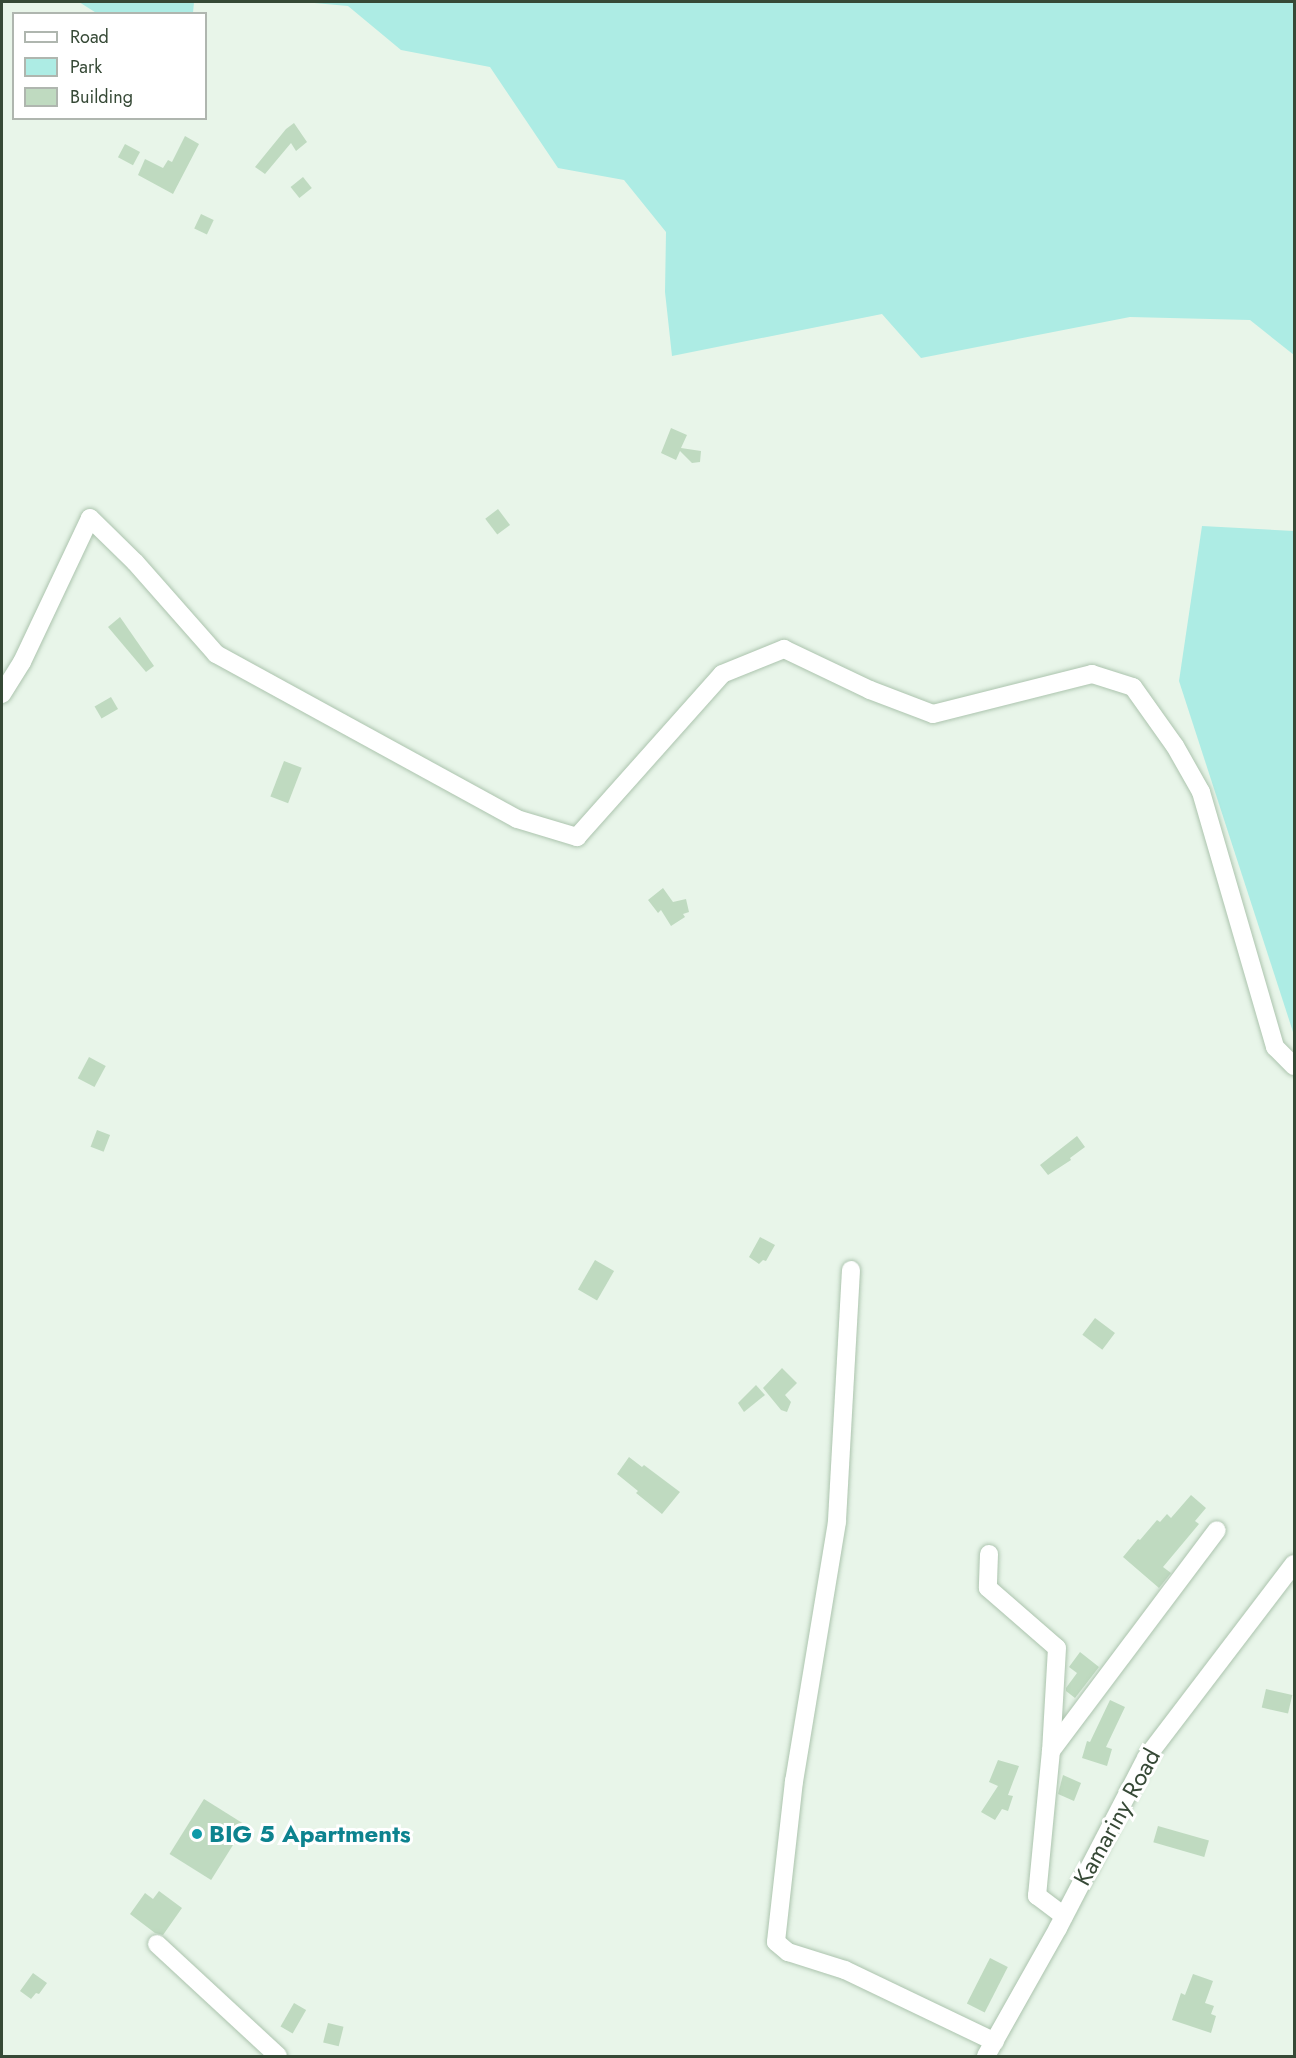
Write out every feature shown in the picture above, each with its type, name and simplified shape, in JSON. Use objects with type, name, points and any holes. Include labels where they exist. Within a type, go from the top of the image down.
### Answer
[{"type":"street","points":[[2,694],[22,662],[90,518],[135,561],[216,654],[517,819],[578,837],[722,674],[784,649],[870,690],[933,714],[1092,674],[1133,687],[1176,746],[1201,792],[1275,1047],[1294,1066]]},
{"type":"street","points":[[851,1270],[837,1522],[794,1781],[776,1942],[788,1952],[845,1970],[991,2049]]},
{"type":"street","points":[[1051,1751],[1217,1530]]},
{"type":"street","points":[[988,1554],[988,1588],[1057,1648],[1051,1751],[1037,1896],[1064,1916]]},
{"type":"street","name":"Kamariny Road","points":[[991,2049],[1064,1916],[1146,1758],[1294,1564]]},
{"type":"street","points":[[157,1944],[255,2049],[278,2056]]},
{"type":"green space","points":[[79,2],[194,2],[193,12],[95,12]]},
{"type":"green space","points":[[303,2],[1294,2],[1294,355],[1250,320],[1130,317],[921,358],[882,314],[672,356],[665,292],[666,232],[624,180],[558,168],[490,67],[401,50],[348,6]]},
{"type":"green space","points":[[1202,526],[1294,531],[1294,1035],[1179,681]]},
{"type":"building","points":[[294,123],[307,142],[296,151],[291,143],[265,174],[255,167],[286,129]]},
{"type":"building","points":[[185,136],[199,144],[173,194],[138,175],[145,159],[163,168],[168,160],[172,162]]},
{"type":"building","points":[[125,144],[140,152],[133,165],[118,157]]},
{"type":"building","points":[[303,177],[312,188],[299,198],[291,187]]},
{"type":"building","points":[[201,214],[214,220],[207,234],[194,229]]},
{"type":"building","points":[[671,428],[687,435],[681,448],[701,451],[700,462],[692,463],[680,451],[676,460],[661,453]]},
{"type":"building","points":[[498,509],[510,525],[497,535],[485,519]]},
{"type":"building","points":[[120,617],[154,666],[146,672],[108,627]]},
{"type":"building","points":[[111,697],[118,709],[102,719],[95,706]]},
{"type":"building","points":[[284,761],[302,768],[288,803],[270,796]]},
{"type":"building","points":[[663,888],[673,902],[686,899],[689,912],[683,914],[685,917],[671,926],[661,910],[658,913],[648,900]]},
{"type":"building","points":[[89,1057],[106,1066],[95,1087],[78,1078]]},
{"type":"building","points":[[97,1130],[110,1135],[104,1152],[91,1147]]},
{"type":"building","points":[[1077,1136],[1085,1147],[1070,1158],[1071,1160],[1048,1175],[1040,1165]]},
{"type":"building","points":[[760,1237],[775,1245],[766,1261],[763,1260],[759,1264],[749,1257]]},
{"type":"building","points":[[595,1260],[614,1271],[597,1300],[578,1289]]},
{"type":"building","points":[[1095,1318],[1115,1333],[1102,1350],[1082,1335]]},
{"type":"building","points":[[782,1368],[797,1383],[785,1395],[791,1402],[787,1412],[781,1410],[763,1388]]},
{"type":"building","points":[[756,1385],[765,1395],[744,1412],[738,1403]]},
{"type":"building","points":[[629,1457],[642,1467],[644,1465],[680,1492],[662,1514],[617,1474]]},
{"type":"building","points":[[1191,1495],[1206,1508],[1195,1521],[1199,1524],[1163,1567],[1171,1573],[1159,1588],[1123,1557],[1157,1520],[1160,1522],[1167,1514],[1171,1518]]},
{"type":"building","points":[[1080,1652],[1099,1667],[1075,1698],[1066,1691],[1066,1688],[1077,1673],[1069,1667]]},
{"type":"building","points":[[1266,1689],[1292,1695],[1288,1714],[1262,1708]]},
{"type":"building","points":[[1110,1700],[1125,1707],[1106,1747],[1112,1749],[1107,1766],[1082,1758],[1087,1741],[1090,1742]]},
{"type":"building","points":[[998,1760],[1019,1766],[1008,1795],[1013,1796],[1008,1811],[1002,1809],[995,1820],[981,1812],[998,1786],[989,1782]]},
{"type":"building","points":[[1063,1775],[1081,1783],[1074,1801],[1058,1794]]},
{"type":"building","points":[[204,1799],[246,1825],[211,1880],[170,1854]]},
{"type":"building","points":[[1158,1826],[1209,1841],[1204,1857],[1153,1842]]},
{"type":"building","points":[[159,1891],[182,1908],[163,1935],[155,1933],[130,1914],[145,1893],[153,1899]]},
{"type":"building","points":[[990,1958],[1008,1967],[985,2013],[967,2003]]},
{"type":"building","points":[[33,1973],[47,1983],[39,1994],[36,1993],[31,1999],[20,1991]]},
{"type":"building","points":[[1193,1974],[1213,1981],[1205,2003],[1214,2006],[1211,2014],[1216,2016],[1211,2033],[1172,2020],[1181,1993],[1185,1995]]},
{"type":"building","points":[[294,2003],[306,2010],[293,2033],[280,2026]]},
{"type":"building","points":[[328,2023],[344,2027],[339,2046],[323,2042]]},
{"type":"place","name":"BIG 5 Apartments","points":[[197,1834]]}]
